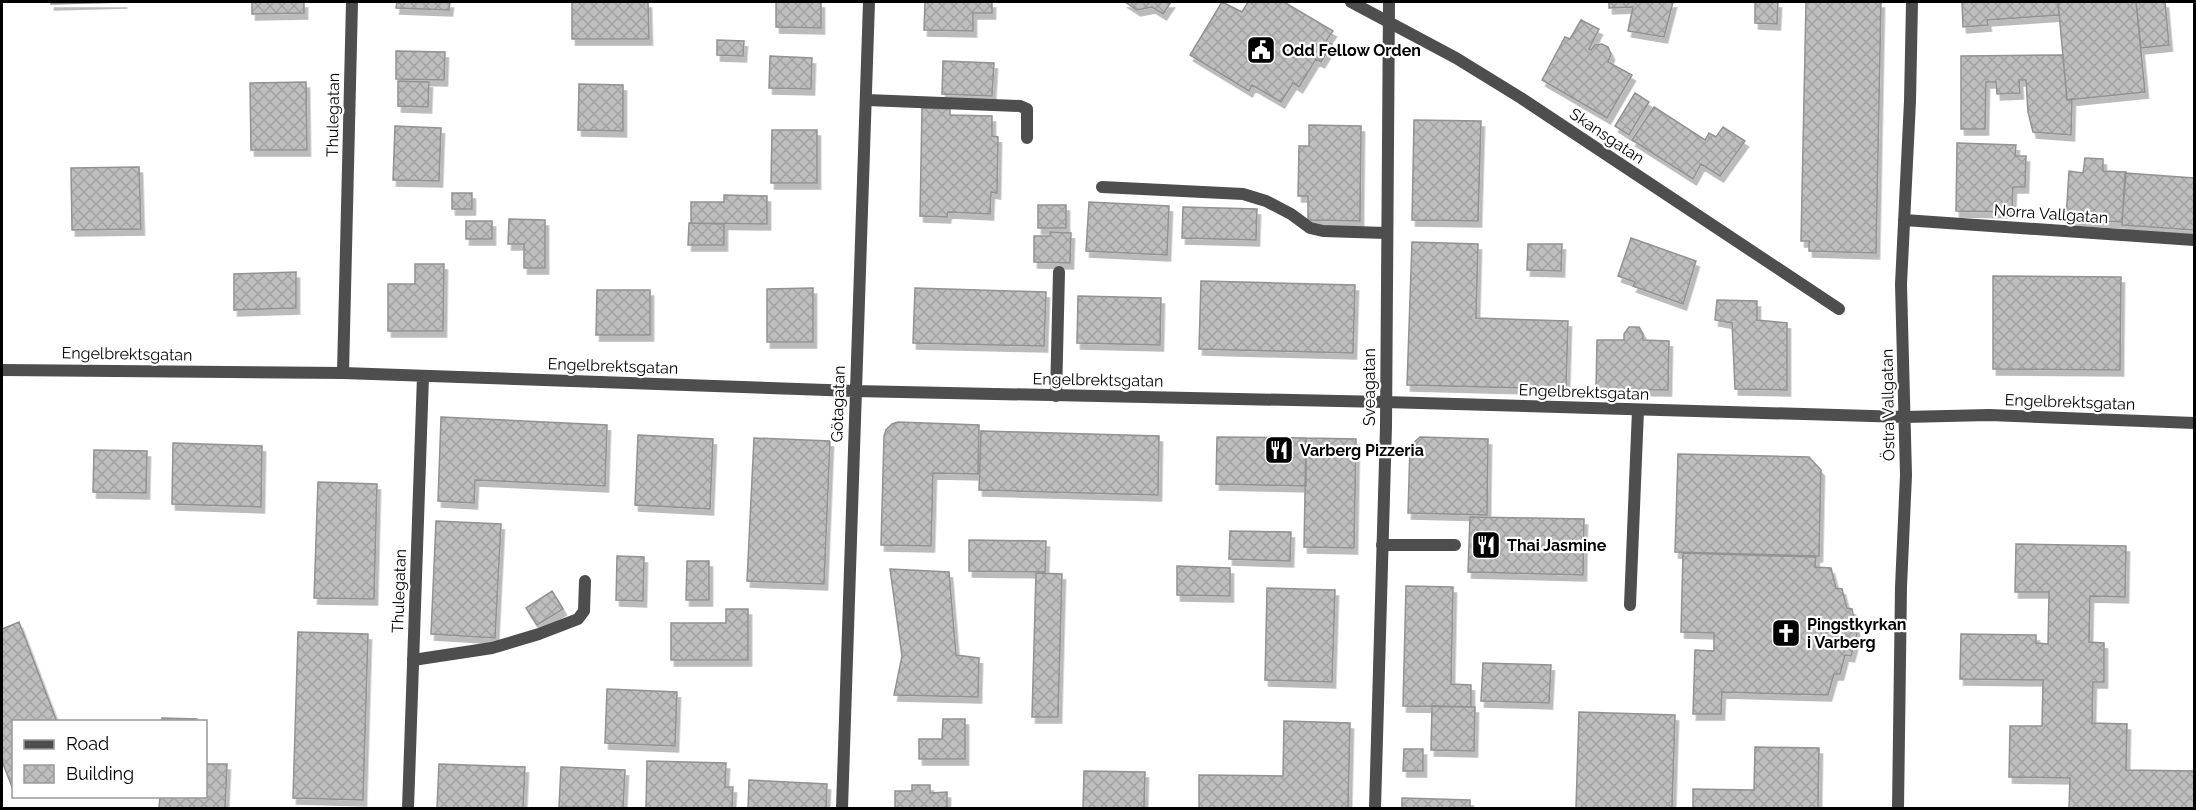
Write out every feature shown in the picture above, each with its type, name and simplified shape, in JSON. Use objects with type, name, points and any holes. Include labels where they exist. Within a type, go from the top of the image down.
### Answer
[{"type":"street","name":"Thulegatan","points":[[343,373],[352,2]]},
{"type":"street","name":"Götagatan","points":[[842,808],[869,2]]},
{"type":"street","name":"Skansgatan","points":[[1351,2],[1455,58],[1521,98],[1839,309]]},
{"type":"street","name":"Sveagatan","points":[[1375,808],[1385,402],[1389,2]]},
{"type":"street","name":"Östra Vallgatan","points":[[1898,808],[1901,587],[1906,475],[1901,284],[1912,2]]},
{"type":"street","points":[[867,100],[1020,106],[1027,109],[1027,138]]},
{"type":"street","points":[[1102,187],[1243,194],[1266,201],[1291,214],[1310,228],[1323,231],[1386,233]]},
{"type":"street","name":"Norra Vallgatan","points":[[1904,220],[2194,240]]},
{"type":"street","points":[[1056,396],[1059,272]]},
{"type":"street","name":"Engelbrektsgatan","points":[[2,370],[343,373],[855,391],[1385,402],[1905,417],[1989,415],[2194,423]]},
{"type":"street","name":"Thulegatan","points":[[408,808],[423,376]]},
{"type":"street","points":[[1630,605],[1638,410]]},
{"type":"street","points":[[1382,545],[1455,545]]},
{"type":"street","points":[[413,660],[492,648],[578,619],[584,611],[585,581]]},
{"type":"building","points":[[51,2],[124,2],[51,4]]},
{"type":"building","points":[[252,2],[304,2],[304,13],[252,14]]},
{"type":"building","points":[[397,2],[450,2],[449,10],[396,8]]},
{"type":"building","points":[[572,2],[648,2],[649,39],[572,39]]},
{"type":"building","points":[[776,2],[821,2],[821,28],[776,27]]},
{"type":"building","points":[[925,2],[992,2],[992,13],[973,13],[973,31],[924,30]]},
{"type":"building","points":[[1125,2],[1171,2],[1163,14],[1152,7],[1137,10]]},
{"type":"building","name":"Odd Fellow Orden","points":[[1222,2],[1242,12],[1248,2],[1284,2],[1333,31],[1326,41],[1332,44],[1321,62],[1316,59],[1299,87],[1293,83],[1281,102],[1252,85],[1249,91],[1190,55]]},
{"type":"building","points":[[1609,2],[1673,2],[1664,37],[1628,31],[1633,7],[1609,8]]},
{"type":"building","points":[[1755,2],[1778,2],[1777,24],[1755,23]]},
{"type":"building","points":[[1806,2],[1881,2],[1876,253],[1809,251],[1809,241],[1801,241]]},
{"type":"building","points":[[1962,2],[2058,2],[2059,15],[1987,20],[1988,25],[1963,27]]},
{"type":"building","points":[[2058,2],[2136,2],[2145,92],[2067,100]]},
{"type":"building","points":[[2136,2],[2165,2],[2169,45],[2141,48]]},
{"type":"building","points":[[1581,20],[1599,29],[1589,49],[1602,44],[1608,47],[1611,54],[1608,62],[1632,75],[1607,118],[1542,80],[1565,37],[1570,39]]},
{"type":"building","points":[[717,40],[744,41],[743,56],[717,55]]},
{"type":"building","points":[[396,51],[445,52],[444,80],[396,79]]},
{"type":"building","points":[[2063,55],[2067,100],[2072,99],[2071,135],[2033,132],[2028,112],[2026,80],[2019,80],[2020,93],[1997,94],[1996,82],[1986,82],[1985,129],[1961,129],[1961,56]]},
{"type":"building","points":[[770,56],[812,58],[811,89],[769,88]]},
{"type":"building","points":[[943,61],[994,63],[992,96],[942,94]]},
{"type":"building","points":[[398,81],[429,82],[428,107],[398,106]]},
{"type":"building","points":[[306,82],[307,150],[251,150],[250,83]]},
{"type":"building","points":[[579,84],[623,85],[623,131],[578,130]]},
{"type":"building","points":[[1635,93],[1649,102],[1629,135],[1615,126]]},
{"type":"building","points":[[1654,107],[1705,140],[1709,133],[1716,137],[1723,127],[1745,141],[1720,176],[1701,164],[1693,179],[1632,140]]},
{"type":"building","points":[[922,108],[950,109],[950,115],[992,116],[992,136],[998,137],[997,193],[991,192],[990,214],[948,212],[947,217],[920,216]]},
{"type":"building","points":[[1414,120],[1481,121],[1478,221],[1412,220]]},
{"type":"building","points":[[1309,125],[1361,126],[1360,221],[1308,220],[1308,196],[1298,196],[1299,146],[1309,146]]},
{"type":"building","points":[[395,126],[441,128],[439,181],[393,180]]},
{"type":"building","points":[[772,130],[817,130],[817,183],[771,183]]},
{"type":"building","points":[[1957,143],[2016,145],[2015,156],[2026,156],[2025,187],[2013,187],[2012,212],[1956,211]]},
{"type":"building","points":[[2085,158],[2103,159],[2103,171],[2126,172],[2122,222],[2066,219],[2069,171],[2083,173]]},
{"type":"building","points":[[139,167],[141,229],[72,230],[71,168]]},
{"type":"building","points":[[2125,173],[2194,178],[2194,230],[2122,225]]},
{"type":"building","points":[[452,193],[472,193],[472,209],[452,209]]},
{"type":"building","points":[[724,195],[767,196],[767,224],[691,223],[691,202],[724,202]]},
{"type":"building","points":[[1089,202],[1169,206],[1167,255],[1086,251]]},
{"type":"building","points":[[1038,205],[1066,205],[1066,228],[1038,228]]},
{"type":"building","points":[[1183,207],[1257,209],[1256,240],[1182,238]]},
{"type":"building","points":[[509,219],[545,220],[545,268],[524,268],[524,244],[508,244]]},
{"type":"building","points":[[466,221],[492,221],[492,239],[466,239]]},
{"type":"building","points":[[689,223],[724,224],[724,245],[688,245]]},
{"type":"building","points":[[1050,232],[1071,233],[1070,263],[1034,262],[1034,236],[1050,236]]},
{"type":"building","points":[[1631,238],[1696,261],[1683,304],[1633,286],[1635,282],[1618,276]]},
{"type":"building","points":[[1412,242],[1478,244],[1476,318],[1568,321],[1566,389],[1407,385]]},
{"type":"building","points":[[1528,244],[1562,244],[1561,271],[1527,270]]},
{"type":"building","points":[[415,264],[444,264],[443,331],[388,331],[388,284],[415,284]]},
{"type":"building","points":[[296,272],[296,308],[234,310],[234,274]]},
{"type":"building","points":[[1993,276],[2121,277],[2120,370],[1993,369]]},
{"type":"building","points":[[1201,281],[1355,285],[1353,353],[1199,349]]},
{"type":"building","points":[[813,288],[813,342],[767,342],[767,289]]},
{"type":"building","points":[[915,288],[1046,292],[1044,346],[913,343]]},
{"type":"building","points":[[597,290],[650,290],[650,335],[596,335]]},
{"type":"building","points":[[1078,296],[1161,298],[1160,345],[1077,343]]},
{"type":"building","points":[[1717,300],[1757,301],[1757,320],[1787,323],[1787,390],[1735,389],[1732,323],[1715,320]]},
{"type":"building","points":[[1629,327],[1639,327],[1643,340],[1669,341],[1668,390],[1596,389],[1597,340],[1624,340],[1624,334]]},
{"type":"building","points":[[441,417],[607,425],[605,486],[475,480],[474,503],[438,501]]},
{"type":"building","points":[[898,422],[979,425],[978,474],[933,473],[931,546],[881,545],[884,436],[892,424]]},
{"type":"building","points":[[981,431],[1159,436],[1158,495],[979,490]]},
{"type":"building","points":[[638,435],[713,439],[710,509],[635,505]]},
{"type":"building","points":[[1217,437],[1306,438],[1306,486],[1216,484]]},
{"type":"building","points":[[1420,437],[1488,439],[1487,515],[1408,513],[1410,446]]},
{"type":"building","points":[[754,438],[830,441],[824,584],[747,581]]},
{"type":"building","points":[[1306,438],[1356,439],[1354,548],[1304,547]]},
{"type":"building","points":[[173,443],[262,446],[261,507],[172,504]]},
{"type":"building","points":[[94,450],[147,451],[146,493],[93,492]]},
{"type":"building","points":[[1678,454],[1809,457],[1821,470],[1819,556],[1675,552]]},
{"type":"building","points":[[318,482],[377,484],[374,599],[314,598]]},
{"type":"building","points":[[1470,517],[1584,519],[1583,575],[1468,572]]},
{"type":"building","points":[[436,521],[501,524],[495,638],[431,634]]},
{"type":"building","points":[[1230,531],[1291,532],[1290,561],[1229,559]]},
{"type":"building","points":[[969,540],[1046,541],[1045,572],[969,571]]},
{"type":"building","points":[[2016,544],[2126,546],[2125,597],[2090,596],[2089,642],[2104,643],[2104,682],[2093,682],[2092,723],[2127,724],[2126,770],[2194,771],[2194,808],[2069,808],[2070,778],[2009,777],[2010,726],[2042,726],[2043,680],[1960,679],[1961,634],[2036,635],[2036,643],[2048,644],[2049,592],[2015,592]]},
{"type":"building","name":"Pingstkyrkan i Varberg","points":[[1683,553],[1816,557],[1815,567],[1831,568],[1836,588],[1842,589],[1847,608],[1852,609],[1857,634],[1851,656],[1845,655],[1840,674],[1834,674],[1828,695],[1722,692],[1721,714],[1693,714],[1695,650],[1714,651],[1714,633],[1681,632]]},
{"type":"building","points":[[617,556],[644,557],[643,601],[616,600]]},
{"type":"building","points":[[687,561],[709,561],[709,600],[686,600]]},
{"type":"building","points":[[1177,566],[1230,568],[1230,596],[1177,595]]},
{"type":"building","points":[[890,569],[949,572],[956,655],[979,658],[978,697],[894,695],[902,656]]},
{"type":"building","points":[[1036,573],[1062,574],[1058,717],[1032,717]]},
{"type":"building","points":[[1406,586],[1453,587],[1451,684],[1471,685],[1471,707],[1403,706]]},
{"type":"building","points":[[1267,588],[1335,590],[1332,682],[1265,680]]},
{"type":"building","points":[[552,591],[563,609],[537,625],[526,608]]},
{"type":"building","points":[[726,609],[748,609],[748,660],[671,660],[671,623],[726,623]]},
{"type":"building","points":[[19,622],[56,720],[12,720],[12,787],[2,761],[2,629]]},
{"type":"building","points":[[298,632],[368,634],[363,800],[293,798]]},
{"type":"building","points":[[1483,663],[1551,665],[1549,703],[1481,701]]},
{"type":"building","points":[[607,689],[677,692],[675,746],[605,743]]},
{"type":"building","points":[[1432,706],[1475,707],[1474,751],[1431,750]]},
{"type":"building","points":[[1579,712],[1675,715],[1672,808],[1576,808]]},
{"type":"building","points":[[162,718],[197,719],[197,720],[162,720]]},
{"type":"building","points":[[943,719],[965,719],[965,759],[919,759],[919,739],[942,739]]},
{"type":"building","points":[[1284,721],[1350,723],[1348,808],[1199,808],[1199,775],[1283,776]]},
{"type":"building","points":[[1755,747],[1819,748],[1818,808],[1693,808],[1693,789],[1754,790]]},
{"type":"building","points":[[1404,749],[1423,749],[1423,771],[1403,771]]},
{"type":"building","points":[[647,761],[726,763],[725,787],[733,787],[732,808],[646,808]]},
{"type":"building","points":[[207,764],[227,764],[225,808],[159,808],[160,798],[207,798]]},
{"type":"building","points":[[439,764],[525,767],[523,808],[437,808]]},
{"type":"building","points":[[561,767],[625,770],[623,808],[559,807]]},
{"type":"building","points":[[1084,771],[1145,772],[1144,808],[1083,808]]},
{"type":"building","points":[[749,780],[827,784],[826,808],[748,808]]},
{"type":"building","points":[[912,785],[930,785],[930,793],[947,792],[947,808],[895,808],[895,791],[912,791]]},
{"type":"building","points":[[1402,798],[1470,800],[1470,808],[1402,808]]},
{"type":"place","name":"Odd Fellow Orden","points":[[1261,50]]},
{"type":"place","name":"Varberg Pizzeria","points":[[1279,450]]},
{"type":"place","name":"Thai Jasmine","points":[[1486,545]]},
{"type":"place","name":"Pingstkyrkan i Varberg","points":[[1786,633]]}]
